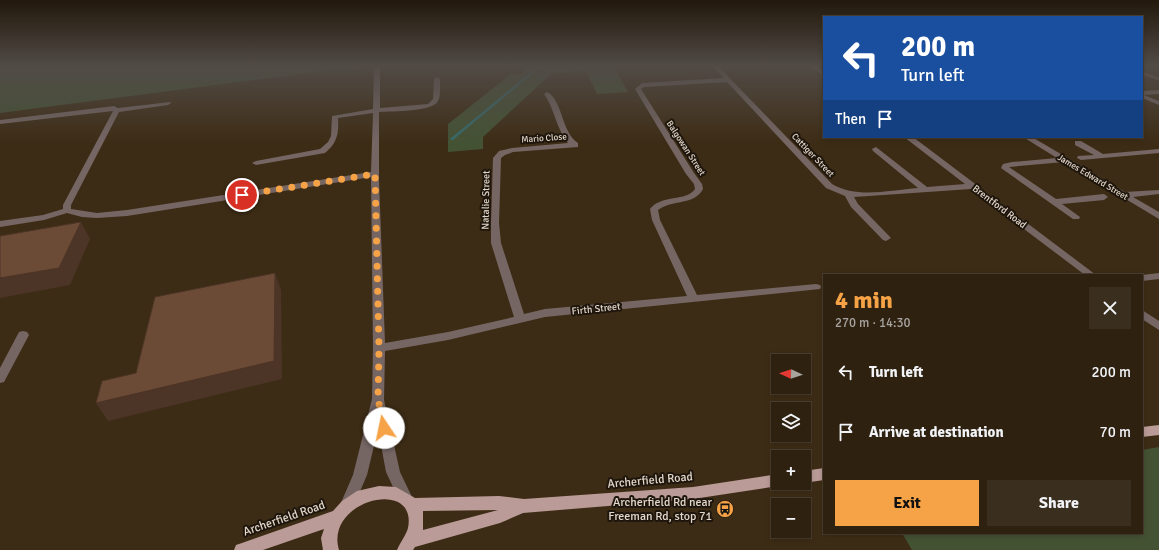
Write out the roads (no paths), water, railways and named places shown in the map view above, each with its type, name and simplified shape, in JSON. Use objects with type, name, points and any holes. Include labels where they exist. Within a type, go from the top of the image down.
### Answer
[{"type":"main road","points":[[1143,432],[1159,430]]},
{"type":"main road","points":[[811,476],[823,474]]},
{"type":"main road","name":"Archerfield Road","points":[[242,550],[337,517],[348,505],[359,498],[371,493],[383,491],[395,493],[409,501],[500,502],[524,506],[693,493],[771,481]]},
{"type":"main road","points":[[408,545],[417,527],[416,515],[409,501]]},
{"type":"main road","name":"Archerfield Road","points":[[408,545],[500,516],[524,506]]},
{"type":"main road","points":[[331,550],[329,544],[330,530],[337,517]]},
{"type":"street","points":[[348,505],[360,475],[378,399],[379,348],[375,174],[377,92]]},
{"type":"street","points":[[256,163],[322,151],[329,146],[336,134],[334,117],[377,110],[430,105],[435,102],[436,92]]},
{"type":"street","name":"Balgowan Street","points":[[640,92],[698,185],[699,190],[691,197],[664,202],[654,209],[656,220],[694,298]]},
{"type":"street","name":"Cattiger Street","points":[[738,92],[829,186],[849,195],[973,186]]},
{"type":"street","points":[[1143,94],[1159,92]]},
{"type":"street","name":"Mario Close","points":[[502,153],[512,150],[575,145],[567,139],[556,106],[547,94]]},
{"type":"street","points":[[1143,95],[1159,103]]},
{"type":"street","points":[[0,122],[114,108],[117,110],[168,103]]},
{"type":"street","points":[[67,210],[67,205],[117,110]]},
{"type":"street","name":"Brentford Road","points":[[909,138],[1090,274]]},
{"type":"street","name":"James Edward Street","points":[[1029,138],[1159,216]]},
{"type":"street","points":[[1078,143],[1102,156]]},
{"type":"street","points":[[876,149],[925,190]]},
{"type":"street","points":[[1081,158],[1159,151]]},
{"type":"street","name":"Natalie Street","points":[[502,153],[497,158],[494,223],[496,243],[520,318]]},
{"type":"street","points":[[1066,160],[1012,164],[1006,166],[1005,168],[1076,217]]},
{"type":"street","points":[[0,224],[44,217],[67,210],[81,215],[97,217],[111,216],[375,174]]},
{"type":"street","points":[[1124,196],[1159,192]]},
{"type":"street","points":[[849,195],[854,205],[886,238]]},
{"type":"street","points":[[1054,202],[1104,197]]},
{"type":"street","points":[[1143,278],[1159,276]]},
{"type":"street","name":"Firth Street","points":[[379,348],[448,336],[545,313],[816,287]]},
{"type":"street","points":[[1143,315],[1159,326]]},
{"type":"street","points":[[0,379],[23,335]]},
{"type":"street","points":[[378,399],[393,472],[409,501]]},
{"type":"waterway","points":[[452,139],[509,92]]},
{"type":"place","name":"Archerfield Rd near Freeman Rd, stop 71","points":[[725,509]]}]
